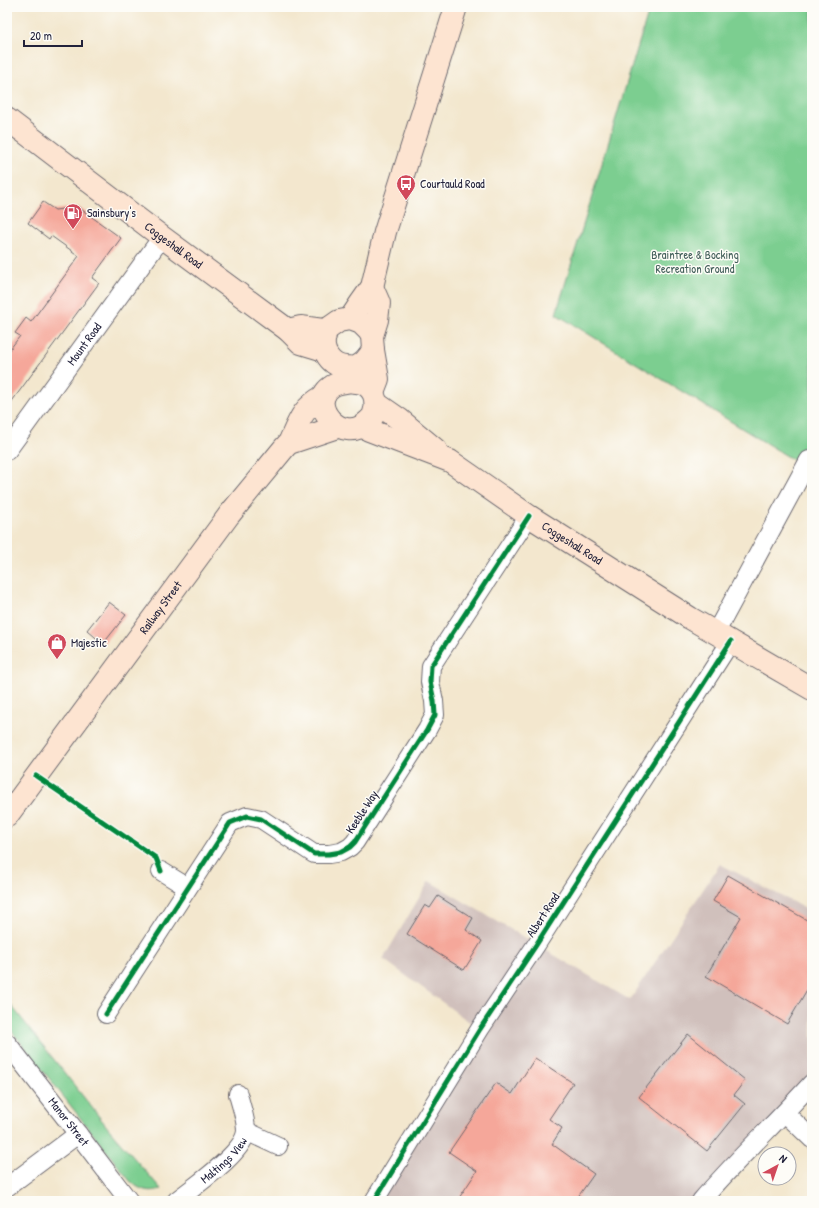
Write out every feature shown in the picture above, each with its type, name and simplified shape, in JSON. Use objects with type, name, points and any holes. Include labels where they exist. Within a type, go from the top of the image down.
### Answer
[{"type":"main road","points":[[350,319],[372,288],[385,232],[456,7]]},
{"type":"main road","name":"Coggeshall Road","points":[[7,119],[162,237],[288,330],[301,343],[325,352]]},
{"type":"main road","points":[[325,352],[338,367],[355,368],[368,358],[377,320],[379,303],[372,288]]},
{"type":"main road","points":[[288,330],[301,327],[323,330],[339,321],[350,319],[361,323],[369,331],[378,379],[374,398],[373,416],[363,426],[350,430],[337,427],[327,418],[323,406],[325,394],[319,365],[325,352],[324,338],[329,328]]},
{"type":"main road","points":[[289,443],[302,415],[313,402],[325,394],[331,387],[349,381],[364,384],[374,398],[450,461]]},
{"type":"main road","name":"Coggeshall Road","points":[[363,426],[368,430],[450,461],[529,516],[690,618],[812,689]]},
{"type":"main road","points":[[289,443],[337,427]]},
{"type":"main road","name":"Railway Street","points":[[7,816],[229,515],[289,443]]},
{"type":"street","name":"Mount Road","points":[[7,451],[162,237]]},
{"type":"street","points":[[723,637],[809,460]]},
{"type":"street","name":"Keeble Way","points":[[106,1014],[187,887],[230,823],[247,816],[260,818],[314,854],[341,852],[355,842],[427,730],[435,715],[430,682],[430,666],[529,516]]},
{"type":"street","name":"Albert Road","points":[[374,1201],[480,1029],[536,944],[723,637]]},
{"type":"street","points":[[161,871],[187,887]]},
{"type":"street","name":"Manor Street","points":[[7,1043],[129,1201]]},
{"type":"street","points":[[702,1201],[713,1187],[812,1083]]},
{"type":"street","name":"Maltings View","points":[[176,1201],[231,1157],[244,1140],[246,1131],[238,1094]]},
{"type":"street","points":[[785,1113],[812,1139]]},
{"type":"street","name":"Maltings View","points":[[246,1131],[278,1146]]},
{"type":"street","points":[[7,1187],[78,1134]]},
{"type":"shaded area","points":[[720,864],[812,912],[812,1085],[760,1146],[757,1146],[757,1149],[713,1201],[367,1201],[479,1029],[383,959],[429,881],[630,1000]]},
{"type":"green space","name":"Braintree & Bocking Recreation Ground","points":[[650,7],[812,7],[812,459],[795,461],[556,314]]},
{"type":"green space","points":[[7,1000],[108,1128],[161,1189],[152,1191],[144,1190],[137,1187],[130,1181],[7,1025]]},
{"type":"building","points":[[43,202],[55,210],[78,207],[121,238],[92,278],[99,283],[7,408],[7,353],[20,336],[15,333],[26,318],[31,322],[79,256],[51,236],[49,239],[28,223]]},
{"type":"building","points":[[109,602],[126,615],[103,644],[87,630]]},
{"type":"building","points":[[728,875],[812,923],[812,981],[787,1024],[706,976],[741,917],[713,901]]},
{"type":"building","points":[[438,896],[473,918],[466,930],[482,941],[464,970],[407,934],[425,905],[430,908]]},
{"type":"building","points":[[688,1034],[745,1080],[734,1095],[745,1104],[707,1151],[639,1097]]},
{"type":"building","points":[[535,1058],[573,1083],[549,1119],[562,1128],[552,1144],[594,1174],[575,1201],[457,1201],[477,1171],[449,1152],[496,1083],[512,1094]]},
{"type":"cycle path","points":[[106,1014],[230,823],[247,816],[261,819],[314,854],[341,852],[355,842],[427,730],[435,715],[430,682],[431,666],[529,516]]},
{"type":"cycle path","points":[[374,1201],[480,1029],[536,945],[731,641]]},
{"type":"cycle path","points":[[36,776],[156,858],[161,871]]},
{"type":"place","name":"Courtauld Road","points":[[406,201]]},
{"type":"place","name":"Sainsbury's","points":[[73,230]]},
{"type":"place","name":"Majestic","points":[[57,660]]}]
